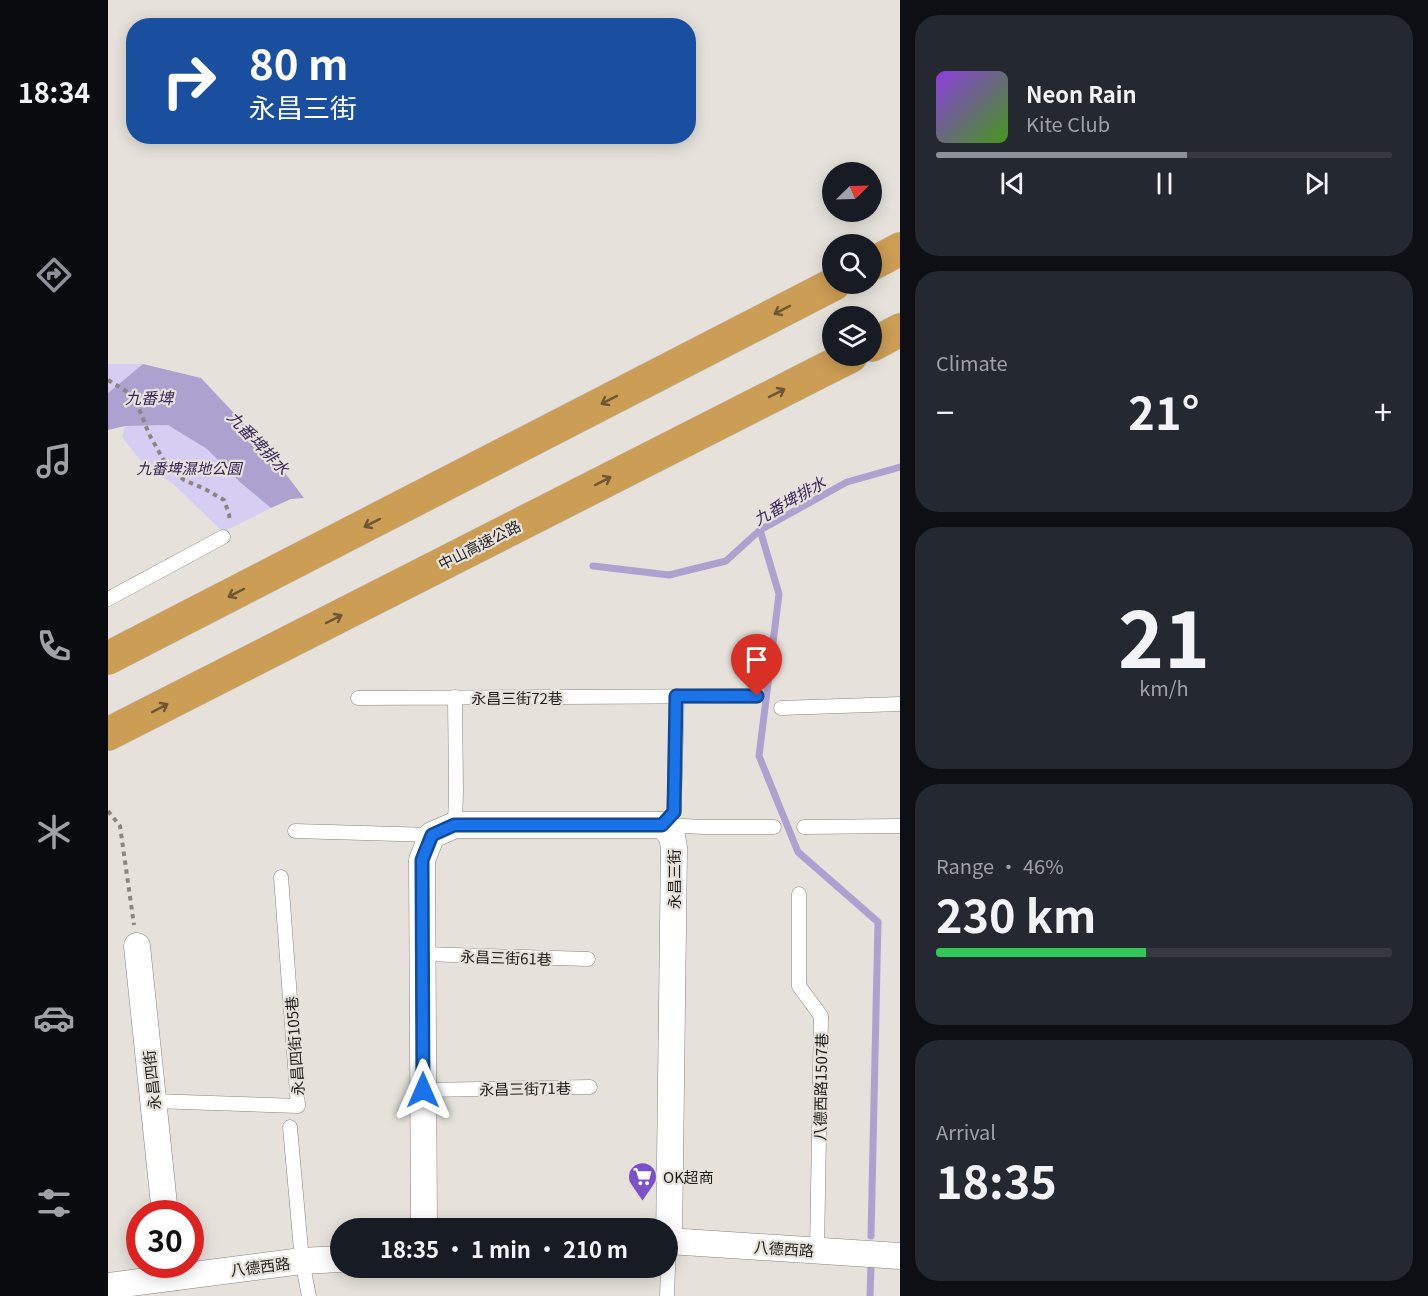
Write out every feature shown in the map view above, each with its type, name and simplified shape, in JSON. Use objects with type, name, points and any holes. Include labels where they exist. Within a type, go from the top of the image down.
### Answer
[{"type":"highway","points":[[882,259],[900,249]]},
{"type":"highway","points":[[108,658],[822,290]]},
{"type":"highway","points":[[882,340],[900,330]]},
{"type":"highway","name":"中山高速公路","points":[[108,734],[831,366]]},
{"type":"street","points":[[424,1218],[422,860],[443,830],[662,825]]},
{"type":"street","name":"永昌三街","points":[[662,825],[672,836],[674,848],[668,1218]]},
{"type":"street","name":"永昌四街","points":[[137,946],[164,1200]]},
{"type":"street","name":"八德西路","points":[[678,1242],[900,1256]]},
{"type":"street","name":"八德西路","points":[[108,1286],[302,1261],[330,1260]]},
{"type":"lane","points":[[108,598],[223,537]]},
{"type":"lane","points":[[662,825],[674,812],[676,696]]},
{"type":"lane","name":"永昌三街72巷","points":[[358,698],[757,696]]},
{"type":"lane","points":[[295,831],[443,830],[456,791],[455,697]]},
{"type":"lane","points":[[781,708],[900,704]]},
{"type":"lane","points":[[662,825],[774,827]]},
{"type":"lane","points":[[804,827],[900,826]]},
{"type":"lane","name":"永昌四街105巷","points":[[153,1101],[298,1106],[281,877]]},
{"type":"lane","name":"八德西路1507巷","points":[[799,894],[800,986],[822,1016],[817,1251]]},
{"type":"lane","name":"永昌三街61巷","points":[[423,954],[588,959]]},
{"type":"lane","name":"永昌三街71巷","points":[[423,1090],[590,1087]]},
{"type":"lane","points":[[290,1127],[302,1261],[309,1296]]},
{"type":"lane","points":[[667,1278],[667,1296]]},
{"type":"path","points":[[108,380],[134,396],[149,434],[163,459],[183,480],[224,500],[230,525],[223,537]]},
{"type":"path","points":[[108,811],[120,826],[137,946]]},
{"type":"green space","points":[[108,364],[143,364],[108,393]]},
{"type":"green space","name":"九番埤濕地公園","points":[[168,425],[207,449],[241,483],[271,508],[223,532],[173,484],[140,460],[122,437],[125,426]]},
{"type":"water","name":"九番埤","points":[[143,364],[201,378],[273,457],[304,498],[291,499],[271,508],[241,483],[207,449],[168,425],[125,426],[108,430],[108,393]]},
{"type":"waterway","name":"九番埤排水","points":[[593,566],[669,575],[726,561],[760,530],[847,482],[900,467]]},
{"type":"waterway","points":[[760,530],[779,594],[759,756],[798,852],[878,922],[871,1236]]},
{"type":"waterway","points":[[870,1296],[871,1267]]},
{"type":"place","name":"OK超商","points":[[642,1202]]},
{"type":"route","points":[[423,1090],[422,860],[432,835],[454,825],[662,825],[674,812],[676,696],[757,696]]}]
